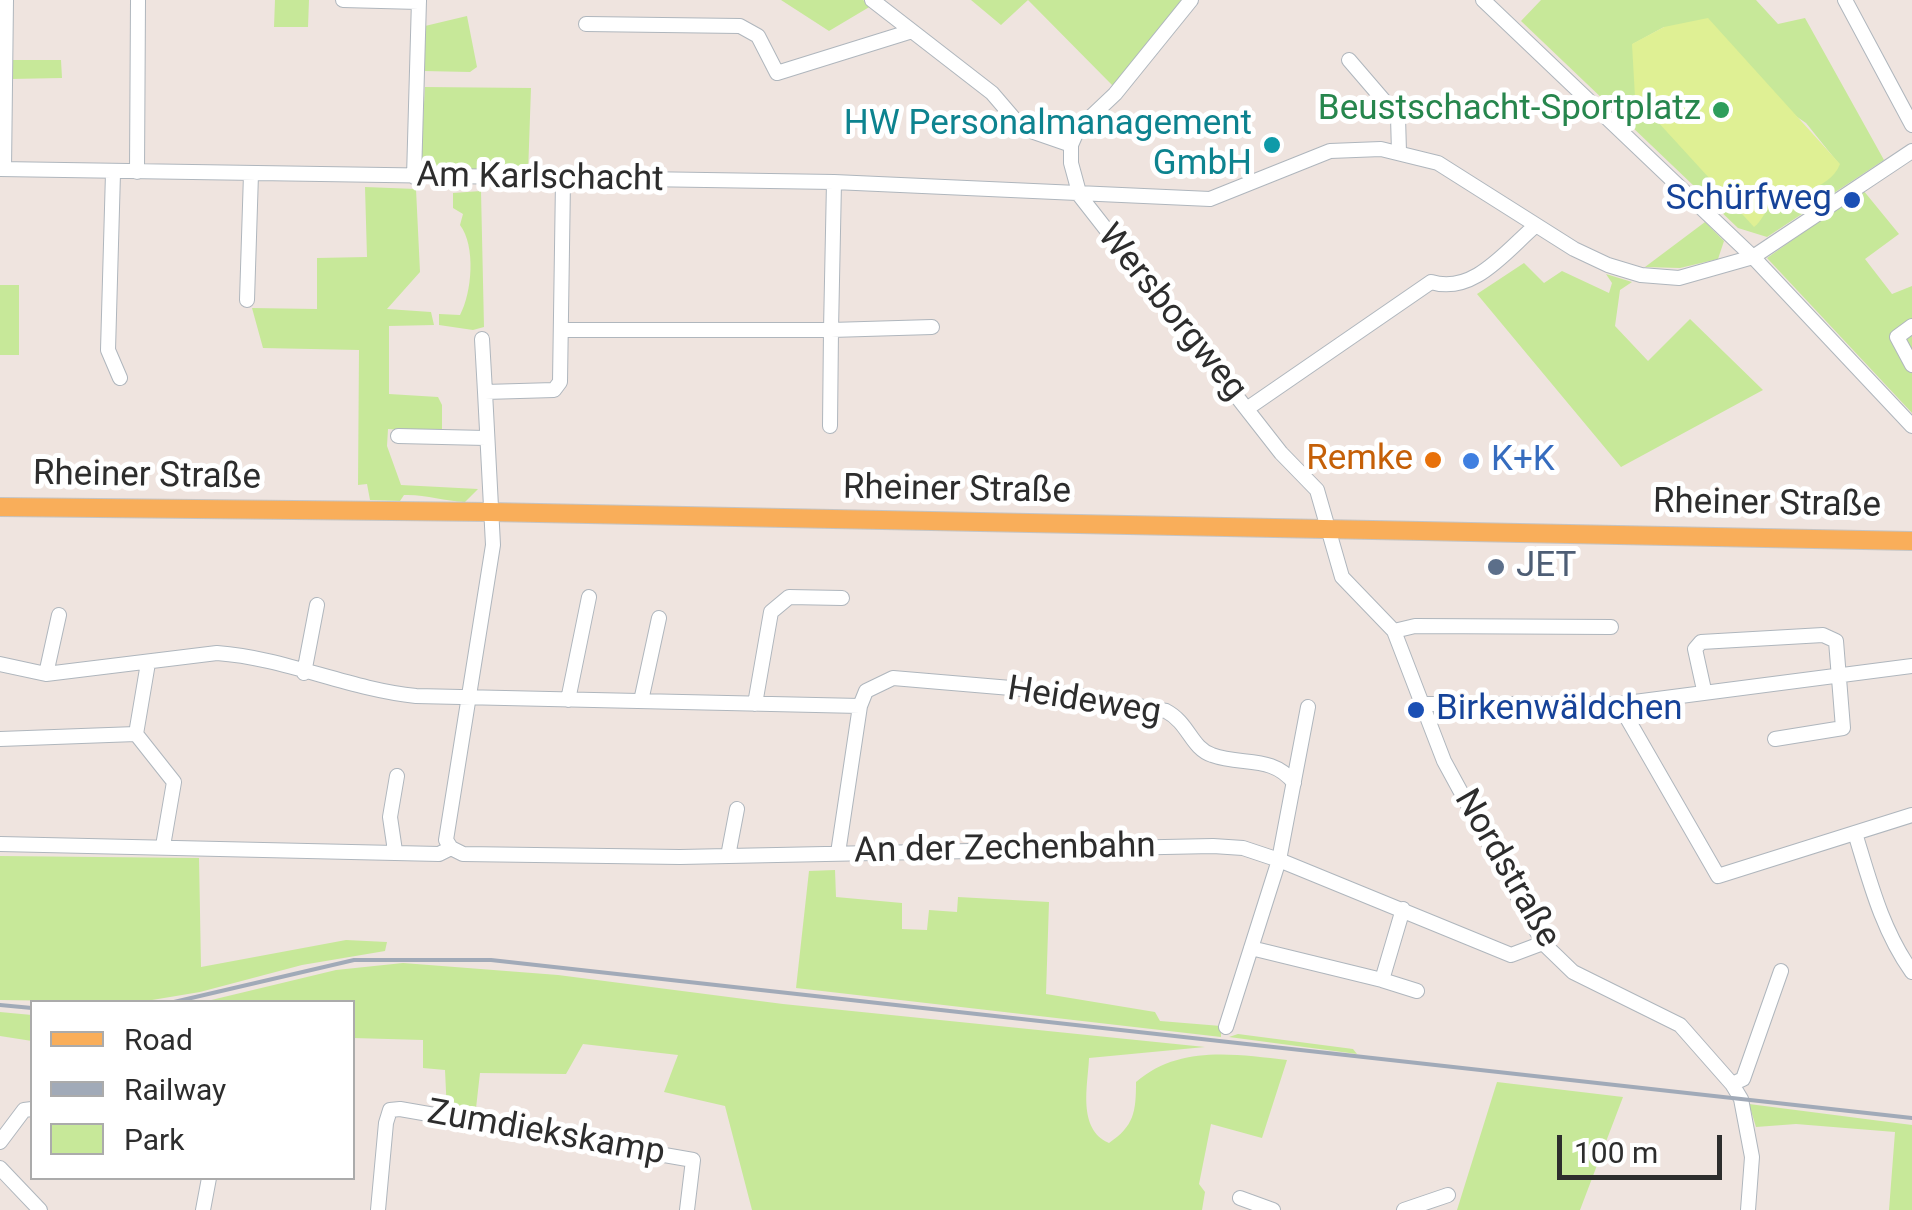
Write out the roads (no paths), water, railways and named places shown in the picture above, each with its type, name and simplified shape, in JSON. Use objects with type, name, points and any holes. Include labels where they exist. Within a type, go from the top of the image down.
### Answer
[{"type":"main road","name":"Rheiner Straße","points":[[0,507],[490,512],[1912,541]]},
{"type":"street","points":[[2,169],[6,0]]},
{"type":"street","points":[[137,172],[138,0]]},
{"type":"street","points":[[343,0],[419,1],[414,177]]},
{"type":"street","points":[[872,0],[992,93],[1022,128],[1040,138],[1071,144],[1078,128],[1115,94],[1191,0]]},
{"type":"street","points":[[1482,0],[1753,257],[1912,426]]},
{"type":"street","points":[[1844,0],[1912,125]]},
{"type":"street","points":[[586,24],[740,26],[758,36],[777,74],[912,31]]},
{"type":"street","points":[[1349,60],[1398,116],[1399,152]]},
{"type":"street","name":"Wersborgweg","points":[[1071,144],[1080,196],[1316,490],[1327,530]]},
{"type":"street","name":"Am Karlschacht","points":[[2,169],[563,181],[834,182],[1210,199],[1330,151],[1399,152],[1438,163],[1574,250],[1641,275],[1679,278],[1753,257],[1912,151]]},
{"type":"street","points":[[113,172],[108,350],[120,378]]},
{"type":"street","points":[[247,300],[251,174]]},
{"type":"street","points":[[485,392],[558,388],[563,181]]},
{"type":"street","points":[[830,426],[834,182]]},
{"type":"street","points":[[1248,408],[1431,282],[1449,288],[1467,284],[1535,226]]},
{"type":"street","points":[[1912,326],[1896,337],[1912,365]]},
{"type":"street","points":[[561,330],[932,327]]},
{"type":"street","points":[[452,848],[446,840],[493,545],[482,339]]},
{"type":"street","points":[[398,436],[486,438]]},
{"type":"street","name":"Nordstraße","points":[[1327,530],[1342,576],[1394,632],[1421,704],[1473,818],[1544,944],[1573,972],[1680,1024],[1732,1084],[1741,1099],[1752,1157],[1748,1210]]},
{"type":"street","points":[[568,700],[589,596]]},
{"type":"street","points":[[756,704],[770,612],[789,597],[842,598]]},
{"type":"street","points":[[304,673],[317,605]]},
{"type":"street","points":[[46,674],[59,615]]},
{"type":"street","points":[[641,701],[660,618]]},
{"type":"street","points":[[1394,632],[1415,626],[1611,627]]},
{"type":"street","points":[[1704,690],[1696,649],[1700,642],[1823,635],[1836,641],[1843,728],[1774,739]]},
{"type":"street","points":[[0,664],[46,674],[217,653],[241,655],[382,693],[860,706],[838,852]]},
{"type":"street","points":[[148,663],[136,734],[174,782],[164,846]]},
{"type":"street","points":[[1421,704],[1618,704],[1912,666]]},
{"type":"street","name":"Heideweg","points":[[860,706],[866,692],[893,678],[1125,701],[1182,719],[1199,748],[1212,756],[1278,766],[1294,783]]},
{"type":"street","points":[[1618,704],[1718,876],[1912,815]]},
{"type":"street","points":[[1226,1027],[1280,860],[1308,707]]},
{"type":"street","points":[[0,739],[136,734]]},
{"type":"street","points":[[395,851],[390,817],[397,776]]},
{"type":"street","points":[[728,856],[737,809]]},
{"type":"street","points":[[1855,833],[1894,947],[1912,972]]},
{"type":"street","name":"An der Zechenbahn","points":[[0,844],[439,854],[452,848],[464,854],[728,856],[1213,846],[1242,848],[1280,860],[1512,955],[1544,944]]},
{"type":"street","points":[[1382,980],[1403,909]]},
{"type":"street","points":[[1252,948],[1417,991]]},
{"type":"street","points":[[1732,1084],[1743,1079],[1781,972]]},
{"type":"street","name":"Zumdiekskamp","points":[[378,1210],[386,1123],[390,1110],[400,1108],[693,1160],[688,1210]]},
{"type":"street","points":[[0,1142],[24,1110],[30,1109]]},
{"type":"street","points":[[0,1168],[40,1210]]},
{"type":"street","points":[[203,1210],[209,1180]]},
{"type":"street","points":[[1404,1210],[1448,1195]]},
{"type":"street","points":[[1240,1198],[1273,1210]]},
{"type":"railway","points":[[183,1000],[354,960],[491,960],[1912,1118]]},
{"type":"railway","points":[[0,1005],[30,1008]]},
{"type":"place","name":"Beustschacht-Sportplatz","points":[[1721,110]]},
{"type":"place","name":"HW Personalmanagement GmbH","points":[[1272,145]]},
{"type":"place","name":"Schürfweg","points":[[1852,200]]},
{"type":"place","name":"Remke","points":[[1433,460]]},
{"type":"place","name":"K+K","points":[[1471,461]]},
{"type":"place","name":"JET","points":[[1496,567]]},
{"type":"place","name":"Birkenwäldchen","points":[[1416,710]]}]
